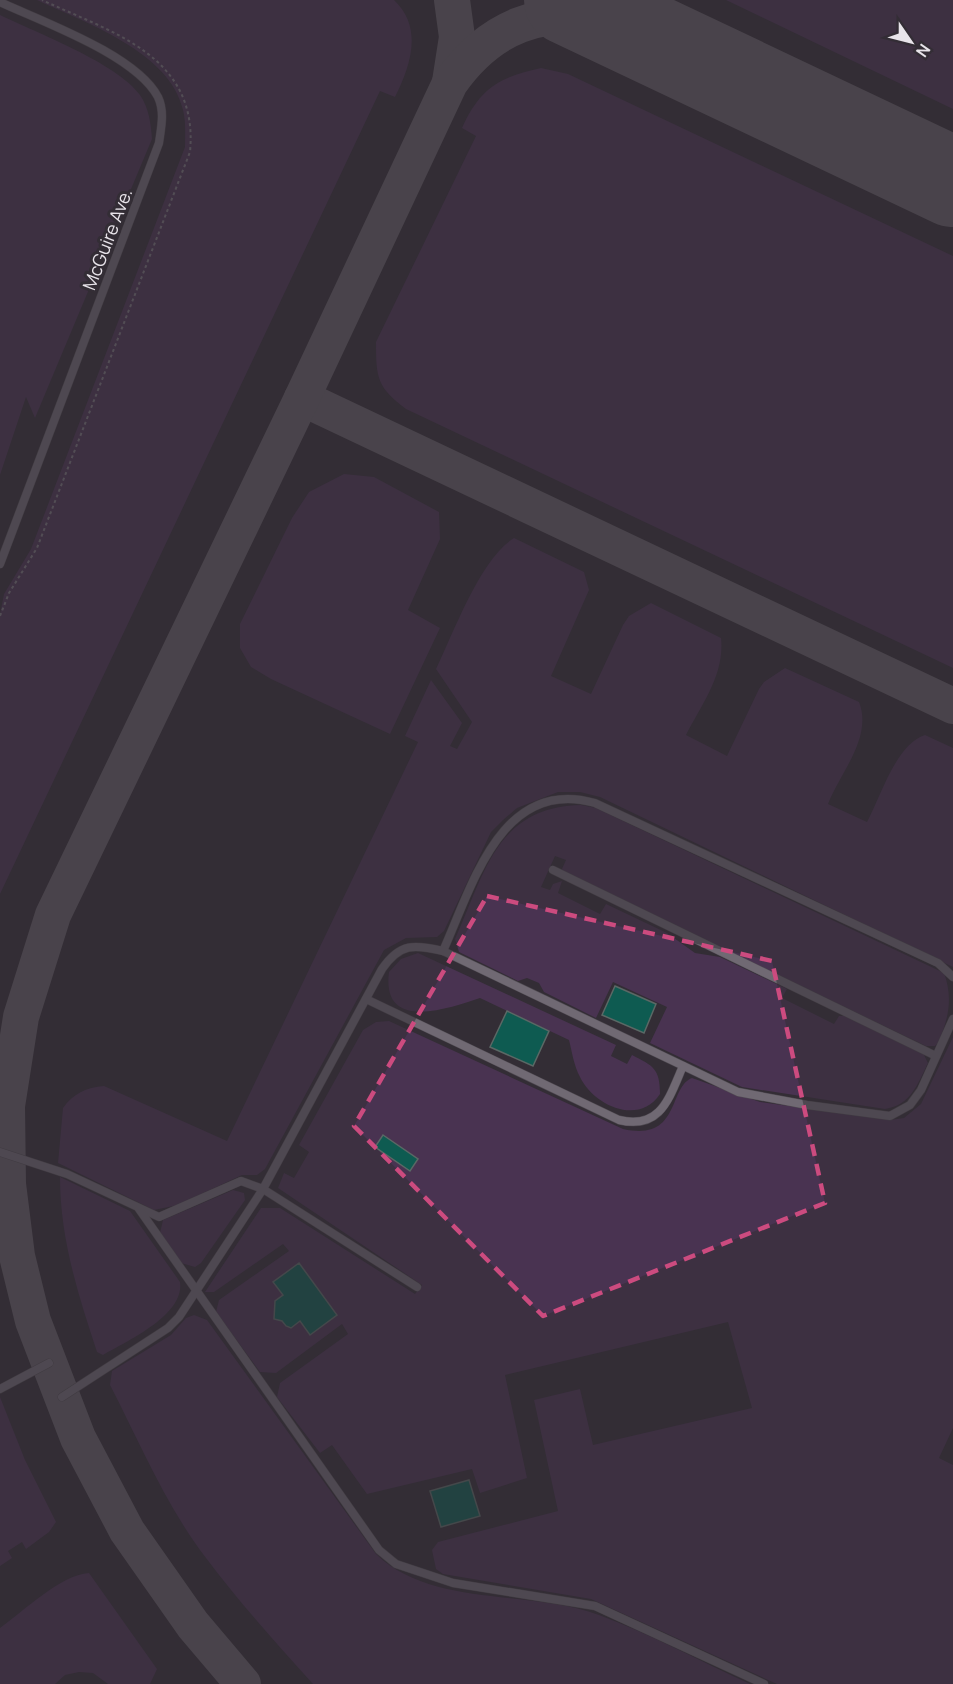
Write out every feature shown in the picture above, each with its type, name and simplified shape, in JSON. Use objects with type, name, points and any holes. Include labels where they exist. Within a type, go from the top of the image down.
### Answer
[{"type":"lane","name":"McGuire Ave.","points":[[0,2],[124,61],[158,97],[163,117],[159,143],[0,564]]},
{"type":"lane","points":[[443,951],[487,854],[505,826],[536,806],[551,801],[580,799],[595,803],[938,963],[953,977]]},
{"type":"lane","points":[[553,870],[936,1056]]},
{"type":"lane","points":[[62,1397],[168,1328],[263,1189],[366,999],[393,954],[406,948],[422,946],[443,951],[738,1092],[890,1116],[910,1105],[921,1090],[953,1019]]},
{"type":"lane","points":[[366,999],[619,1120],[635,1124],[652,1119],[667,1104],[683,1066]]},
{"type":"lane","points":[[0,1152],[67,1174],[159,1217],[241,1181],[263,1189],[417,1287]]},
{"type":"lane","points":[[139,1209],[379,1550],[396,1563],[453,1583],[595,1606],[764,1684]]},
{"type":"lane","points":[[0,1389],[49,1364]]},
{"type":"highlighted area","points":[[487,896],[772,961],[825,1203],[543,1316],[354,1126]]},
{"type":"shaded area","points":[[37,0],[394,0],[409,23],[411,48],[409,61],[395,97],[380,91],[0,894],[0,614],[4,594],[31,549],[185,147],[183,110],[175,90],[162,72],[124,42]]},
{"type":"shaded area","points":[[726,0],[953,0],[953,109]]},
{"type":"shaded area","points":[[0,15],[95,60],[129,83],[146,105],[152,139],[35,418],[26,397],[0,475]]},
{"type":"shaded area","points":[[541,68],[568,74],[953,256],[953,668],[406,409],[384,388],[378,373],[376,342],[476,136],[462,128],[476,103],[492,86],[502,80]]},
{"type":"shaded area","points":[[344,474],[374,477],[439,512],[440,539],[408,610],[440,628],[390,734],[271,679],[251,667],[240,648],[240,624],[292,518],[309,492]]},
{"type":"shaded area","points":[[514,538],[584,572],[589,590],[551,676],[591,694],[623,625],[629,616],[651,603],[721,638],[716,676],[686,735],[727,756],[759,689],[764,682],[785,668],[859,702],[862,728],[859,741],[828,804],[867,822],[890,772],[915,740],[925,735],[953,748],[953,967],[600,797],[580,792],[558,792],[517,808],[491,832],[444,931],[437,937],[406,938],[384,950],[265,1169],[257,1175],[242,1175],[178,1205],[154,1210],[58,1163],[63,1108],[80,1092],[104,1086],[227,1141],[418,742],[405,736],[431,680],[462,723],[450,746],[457,749],[472,722],[436,669],[479,579],[490,562]]},
{"type":"shaded area","points":[[581,805],[596,808],[944,973],[949,999],[945,1025],[938,1043],[935,1046],[926,1046],[564,873],[562,869],[566,860],[555,856],[541,887],[550,890],[553,884],[562,881],[558,893],[600,914],[606,904],[667,933],[695,953],[720,957],[787,989],[782,998],[834,1024],[839,1016],[846,1016],[923,1053],[928,1063],[912,1093],[901,1103],[885,1109],[742,1087],[650,1043],[667,1007],[613,982],[596,1018],[544,992],[539,983],[527,978],[518,981],[459,952],[455,939],[475,890],[497,848],[512,831],[530,818],[552,809]]},
{"type":"shaded area","points":[[418,953],[616,1045],[611,1056],[627,1064],[632,1055],[654,1069],[659,1078],[660,1094],[651,1104],[641,1109],[629,1110],[606,1104],[595,1096],[580,1077],[569,1040],[480,998],[436,1010],[420,1012],[406,1010],[396,1003],[389,991],[389,972],[401,959]]},
{"type":"shaded area","points":[[389,1021],[623,1129],[642,1131],[655,1128],[664,1121],[679,1092],[692,1078],[760,1102],[890,1120],[904,1118],[921,1104],[953,1037],[953,1428],[939,1458],[953,1465],[953,1684],[777,1684],[591,1599],[443,1574],[436,1569],[432,1550],[438,1542],[558,1511],[534,1400],[580,1389],[593,1445],[752,1408],[728,1322],[505,1375],[527,1478],[480,1493],[472,1469],[367,1494],[332,1445],[320,1453],[277,1397],[280,1383],[348,1334],[342,1324],[276,1373],[260,1372],[216,1312],[219,1300],[289,1251],[283,1244],[214,1292],[205,1292],[261,1208],[280,1208],[415,1294],[422,1285],[278,1188],[284,1173],[294,1178],[309,1152],[299,1145],[363,1030],[376,1022]]},
{"type":"shaded area","points":[[60,1177],[130,1211],[180,1282],[179,1294],[164,1316],[152,1326],[103,1355],[97,1352],[71,1266],[63,1222]]},
{"type":"shaded area","points":[[233,1190],[244,1193],[245,1200],[201,1263],[195,1267],[181,1263],[160,1233],[163,1220]]},
{"type":"shaded area","points":[[194,1315],[207,1320],[376,1554],[399,1571],[425,1583],[453,1590],[543,1602],[599,1615],[656,1639],[750,1684],[313,1684],[245,1606],[192,1538],[154,1474],[110,1385],[112,1371],[171,1335],[186,1318]]},
{"type":"shaded area","points":[[0,1397],[25,1460],[56,1522],[49,1532],[26,1549],[22,1542],[8,1551],[12,1558],[0,1566]]},
{"type":"shaded area","points":[[89,1573],[157,1669],[150,1684],[108,1684],[93,1673],[79,1672],[65,1675],[55,1684],[0,1684],[0,1628],[54,1587],[78,1575]]},
{"type":"building","points":[[615,986],[656,1004],[644,1033],[602,1015]]},
{"type":"building","points":[[507,1011],[549,1031],[533,1066],[490,1047]]},
{"type":"building","points":[[383,1135],[418,1159],[410,1171],[375,1147]]},
{"type":"building","points":[[299,1263],[337,1315],[310,1335],[300,1321],[291,1328],[282,1321],[274,1319],[275,1301],[283,1295],[273,1282]]},
{"type":"building","points":[[469,1480],[480,1516],[441,1527],[430,1491]]},
{"type":"taxiway","points":[[450,82],[457,37],[452,0]]},
{"type":"taxiway","points":[[601,0],[641,34]]},
{"type":"taxiway","points":[[243,1684],[193,1625],[127,1531],[78,1438],[33,1321],[17,1256],[8,1184],[7,1106],[21,1017],[53,915],[302,398],[450,83],[483,47],[501,34],[520,25],[562,16],[611,20]]},
{"type":"taxiway","points":[[302,398],[953,706]]},
{"type":"runway","points":[[569,0],[953,182]]}]
